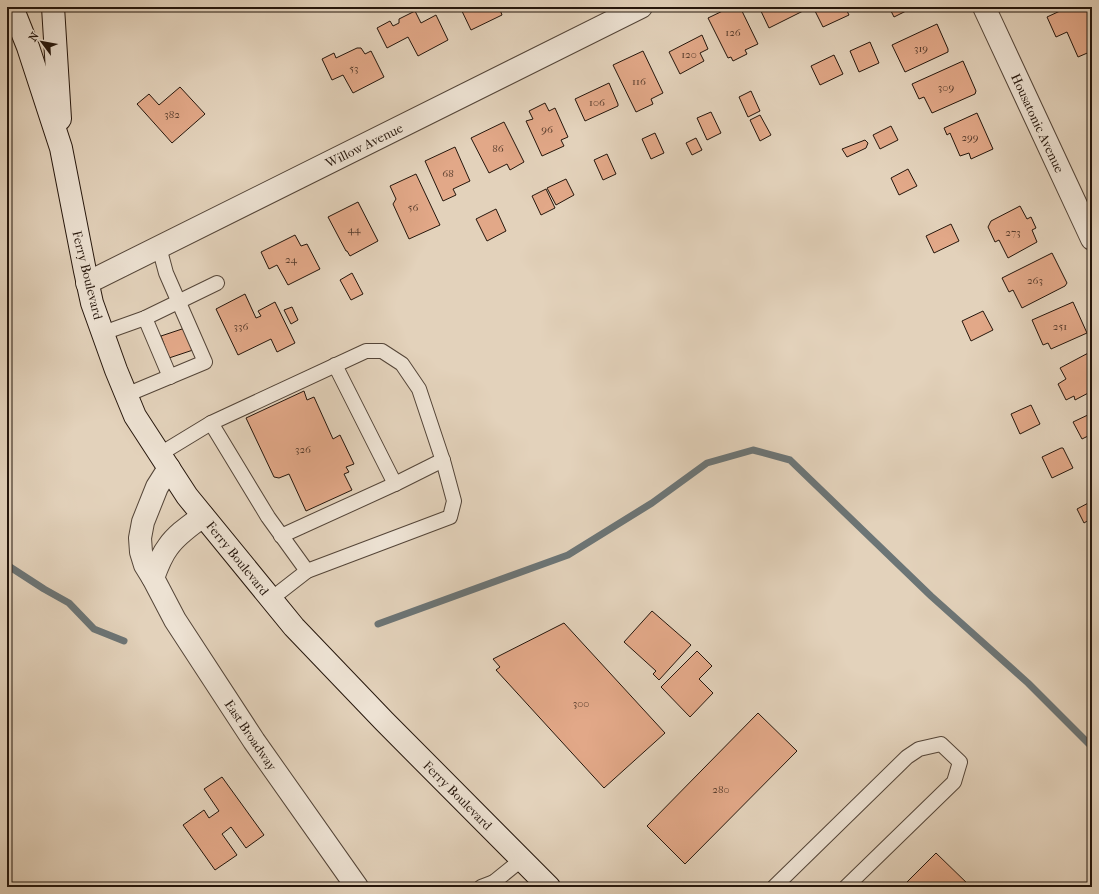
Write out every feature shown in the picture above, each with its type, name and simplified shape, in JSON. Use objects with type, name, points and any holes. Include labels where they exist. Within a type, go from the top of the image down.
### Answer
[{"type":"street","name":"Ferry Boulevard","points":[[12,7],[28,47],[61,148],[87,283],[103,333],[135,416],[187,496],[294,627],[379,716],[549,887]]},
{"type":"street","name":"Ferry Boulevard","points":[[53,7],[61,148]]},
{"type":"street","name":"Willow Avenue","points":[[87,283],[641,7]]},
{"type":"street","name":"Housatonic Avenue","points":[[984,7],[1092,239]]},
{"type":"street","name":"East Broadway","points":[[165,461],[143,522],[140,538],[141,552],[145,565],[176,620],[250,735],[357,887]]},
{"type":"street","points":[[153,578],[161,558],[168,546],[203,516]]},
{"type":"lane","points":[[126,395],[205,362],[180,301],[166,273],[159,247]]},
{"type":"lane","points":[[103,333],[146,318],[216,283]]},
{"type":"lane","points":[[146,318],[170,377]]},
{"type":"lane","points":[[165,461],[211,423],[366,351],[382,351],[402,364],[419,389],[443,460],[454,501],[450,517],[308,571],[271,598]]},
{"type":"lane","points":[[335,365],[395,484]]},
{"type":"lane","points":[[211,423],[268,517],[308,571]]},
{"type":"lane","points":[[281,536],[395,484],[443,460]]},
{"type":"lane","points":[[774,887],[907,757],[919,749],[941,744],[960,762],[954,782],[846,887]]},
{"type":"lane","points":[[491,885],[521,860]]},
{"type":"building","points":[[460,7],[499,7],[502,15],[471,30]]},
{"type":"building","points":[[731,7],[740,7],[758,44],[745,50],[747,54],[733,61],[731,57],[728,58],[708,18]]},
{"type":"building","points":[[759,7],[801,7],[803,11],[769,28]]},
{"type":"building","points":[[817,7],[845,7],[849,15],[823,27],[814,9]]},
{"type":"building","points":[[889,7],[914,7],[894,17]]},
{"type":"building","points":[[1058,7],[1091,7],[1092,51],[1078,57],[1067,32],[1056,37],[1047,17],[1060,11]]},
{"type":"building","points":[[415,11],[421,23],[436,15],[448,40],[418,56],[408,37],[387,48],[377,28],[390,21],[393,26],[399,23],[399,19]]},
{"type":"building","points":[[937,24],[948,52],[905,72],[892,45]]},
{"type":"building","points":[[702,35],[708,49],[700,53],[704,61],[680,74],[669,52]]},
{"type":"building","points":[[870,42],[879,63],[859,72],[850,51]]},
{"type":"building","points":[[357,48],[361,48],[365,54],[371,51],[384,77],[353,93],[343,75],[332,80],[322,59],[334,53],[336,58]]},
{"type":"building","points":[[643,51],[663,93],[651,99],[653,104],[636,112],[613,65]]},
{"type":"building","points":[[834,55],[843,74],[820,85],[811,66]]},
{"type":"building","points":[[963,61],[976,91],[975,94],[932,113],[924,97],[919,99],[912,84]]},
{"type":"building","points":[[609,83],[618,106],[585,121],[575,99]]},
{"type":"building","points":[[180,87],[205,114],[172,143],[137,104],[149,94],[159,105]]},
{"type":"building","points":[[751,91],[760,111],[748,117],[739,97]]},
{"type":"building","points":[[545,103],[549,111],[555,108],[568,137],[561,140],[564,146],[542,156],[526,121],[533,119],[529,111]]},
{"type":"building","points":[[711,112],[721,133],[707,140],[697,118]]},
{"type":"building","points":[[977,113],[993,149],[971,159],[969,153],[960,156],[950,133],[947,135],[944,128]]},
{"type":"building","points":[[760,115],[771,135],[760,141],[750,120]]},
{"type":"building","points":[[504,122],[524,162],[510,170],[507,164],[489,173],[471,138]]},
{"type":"building","points":[[891,126],[898,140],[880,149],[873,135]]},
{"type":"building","points":[[655,133],[664,153],[651,159],[642,139]]},
{"type":"building","points":[[696,138],[702,150],[692,155],[686,143]]},
{"type":"building","points":[[865,140],[868,143],[866,148],[847,157],[842,149]]},
{"type":"building","points":[[455,147],[470,181],[453,189],[456,195],[443,201],[425,161]]},
{"type":"building","points":[[607,154],[616,174],[603,180],[594,160]]},
{"type":"building","points":[[908,169],[917,186],[899,195],[891,178]]},
{"type":"building","points":[[416,174],[440,225],[409,239],[393,204],[396,199],[390,186]]},
{"type":"building","points":[[566,179],[574,195],[556,205],[547,188]]},
{"type":"building","points":[[546,189],[555,208],[541,215],[532,196]]},
{"type":"building","points":[[358,202],[378,241],[350,256],[328,217]]},
{"type":"building","points":[[1020,206],[1027,219],[1031,217],[1036,228],[1032,230],[1037,242],[1008,258],[999,240],[995,242],[988,227],[991,221]]},
{"type":"building","points":[[496,209],[506,231],[487,241],[476,219]]},
{"type":"building","points":[[951,224],[959,241],[934,253],[926,236]]},
{"type":"building","points":[[295,235],[301,246],[307,244],[320,269],[288,285],[277,265],[269,269],[261,252]]},
{"type":"building","points":[[1052,253],[1067,283],[1065,286],[1022,308],[1013,290],[1009,292],[1002,278]]},
{"type":"building","points":[[352,273],[363,294],[351,300],[340,280]]},
{"type":"building","points":[[245,294],[256,318],[261,316],[258,311],[275,302],[295,343],[277,352],[271,339],[238,355],[216,309]]},
{"type":"building","points":[[1073,302],[1087,333],[1051,349],[1048,343],[1043,345],[1032,320]]},
{"type":"building","points":[[292,307],[298,320],[291,324],[284,310]]},
{"type":"building","points":[[983,311],[993,330],[971,341],[962,321]]},
{"type":"building","points":[[185,328],[193,350],[169,358],[161,336]]},
{"type":"building","points":[[1092,351],[1092,391],[1075,400],[1074,396],[1066,400],[1058,384],[1066,379],[1060,368]]},
{"type":"building","points":[[304,391],[307,400],[314,397],[333,439],[340,435],[354,464],[346,467],[349,472],[344,474],[352,490],[306,511],[289,474],[279,478],[274,477],[246,418]]},
{"type":"building","points":[[1031,405],[1040,424],[1020,434],[1011,414]]},
{"type":"building","points":[[1092,413],[1092,445],[1088,436],[1082,439],[1073,422]]},
{"type":"building","points":[[1063,448],[1073,468],[1052,478],[1042,457]]},
{"type":"building","points":[[1092,501],[1092,518],[1084,523],[1077,509]]},
{"type":"building","points":[[652,611],[691,645],[659,680],[653,674],[656,671],[624,642]]},
{"type":"building","points":[[564,623],[665,733],[604,788],[496,670],[500,667],[493,659]]},
{"type":"building","points":[[697,651],[712,666],[699,679],[713,693],[690,717],[661,687]]},
{"type":"building","points":[[758,713],[797,751],[685,864],[647,826]]},
{"type":"building","points":[[222,777],[264,835],[246,848],[231,827],[222,834],[237,855],[215,870],[183,825],[204,810],[209,818],[219,811],[204,789]]},
{"type":"building","points":[[936,853],[971,887],[902,887]]},
{"type":"waterway","points":[[378,624],[568,555],[652,503],[707,463],[753,450],[790,460],[931,596],[1028,683],[1092,747]]},
{"type":"waterway","points":[[7,565],[69,603],[94,629],[124,641]]}]
